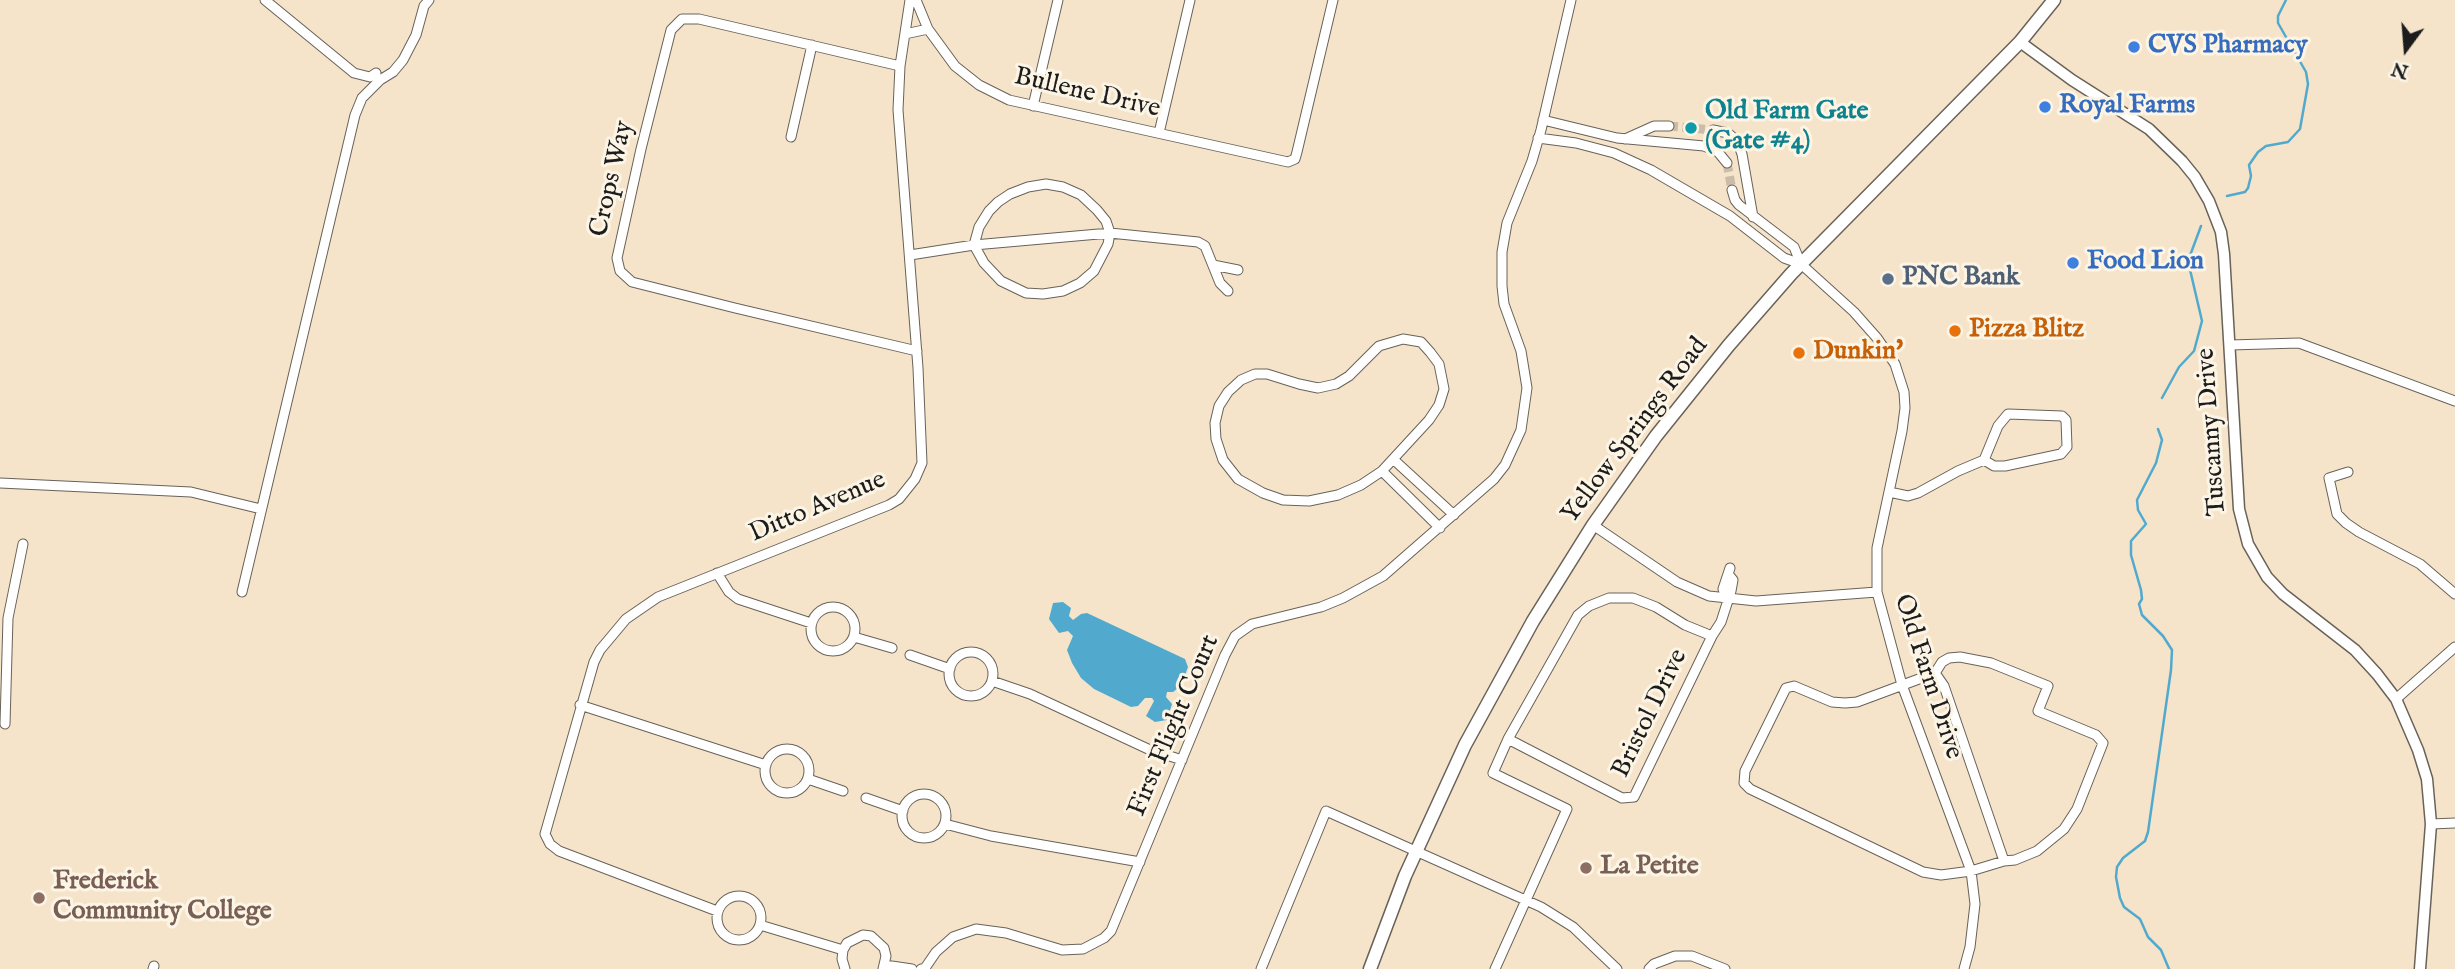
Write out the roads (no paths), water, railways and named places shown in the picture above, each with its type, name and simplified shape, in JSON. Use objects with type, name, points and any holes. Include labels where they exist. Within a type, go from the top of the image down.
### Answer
[{"type":"main road","name":"Yellow Springs Road","points":[[1370,969],[1415,852],[1454,768],[1497,684],[1544,602],[1593,525],[1656,436],[1713,364],[1801,264],[2020,42],[2053,0]]},
{"type":"street","points":[[265,0],[355,73],[370,77],[376,73]]},
{"type":"street","points":[[242,592],[355,114],[362,98],[403,60],[416,35],[424,6],[429,0]]},
{"type":"street","name":"Ditto Avenue","points":[[717,911],[559,851],[547,840],[545,834],[580,705],[600,650],[626,619],[644,604],[658,597],[889,505],[909,489],[922,463],[917,351],[898,110],[900,66],[910,0]]},
{"type":"street","name":"Bullene Drive","points":[[916,0],[928,29],[945,55],[964,75],[1009,100],[1292,162],[1297,152],[1333,0]]},
{"type":"street","points":[[1033,106],[1058,0]]},
{"type":"street","points":[[1159,133],[1190,0]]},
{"type":"street","name":"First Flight Court","points":[[921,969],[925,968],[945,943],[967,931],[990,929],[1062,950],[1083,949],[1094,945],[1111,931],[1235,636],[1241,629],[1252,624],[1302,613],[1343,598],[1384,576],[1494,479],[1505,465],[1515,447],[1525,414],[1525,375],[1521,351],[1504,304],[1502,252],[1507,223],[1541,130],[1571,0]]},
{"type":"street","name":"Crops Way","points":[[900,66],[699,19],[682,19],[671,30],[640,149],[617,258],[618,266],[626,278],[641,285],[917,351]]},
{"type":"street","points":[[905,34],[928,29]]},
{"type":"street","name":"Tuscanny Drive","points":[[2020,42],[2149,130],[2175,152],[2195,177],[2209,201],[2221,232],[2242,527],[2256,561],[2267,577],[2283,594],[2355,650],[2396,699],[2427,779],[2431,824],[2420,969]]},
{"type":"street","points":[[791,137],[812,45]]},
{"type":"street","points":[[1624,139],[1654,126],[1669,126]]},
{"type":"street","points":[[1541,130],[1704,146],[1718,152],[1727,163]]},
{"type":"street","points":[[1541,130],[1615,153],[1651,170],[1730,216],[1784,258],[1801,264]]},
{"type":"street","points":[[1713,130],[1728,133],[1737,141],[1742,153],[1754,217]]},
{"type":"street","points":[[1046,184],[1063,187],[1081,195],[1106,221],[1110,233],[1108,244],[1094,271],[1080,283],[1063,291],[1044,294],[1026,293],[1001,281],[984,262],[974,245],[979,227],[998,202],[1028,187],[1046,184]]},
{"type":"street","points":[[1732,190],[1739,205],[1794,247],[1801,264]]},
{"type":"street","points":[[910,255],[974,245],[1110,233],[1198,242],[1205,246],[1220,283],[1228,291]]},
{"type":"street","name":"Old Farm Drive","points":[[1801,264],[1854,312],[1877,338],[1895,364],[1905,392],[1902,431],[1877,548],[1877,592],[1902,685],[1971,871],[1975,904],[1970,947],[1964,969]]},
{"type":"street","points":[[1213,265],[1238,270]]},
{"type":"street","points":[[1403,339],[1421,342],[1439,364],[1444,389],[1439,405],[1429,421],[1382,471],[1349,490],[1309,501],[1283,500],[1263,493],[1238,479],[1223,460],[1216,439],[1215,423],[1219,405],[1241,380],[1255,374],[1267,374],[1318,388],[1336,384],[1349,376],[1379,346],[1403,339]]},
{"type":"street","points":[[2230,345],[2299,344],[2455,401]]},
{"type":"street","points":[[1889,492],[1908,496],[1918,493],[1984,460],[1998,426],[2008,414],[2062,416],[2066,420],[2067,447],[2060,454],[2005,466],[1994,466],[1984,460]]},
{"type":"street","points":[[1393,459],[1454,515]]},
{"type":"street","points":[[1382,471],[1440,528]]},
{"type":"street","points":[[2348,472],[2329,478],[2337,514],[2359,531],[2420,564],[2455,594]]},
{"type":"street","points":[[0,483],[191,492],[261,509]]},
{"type":"street","points":[[1593,525],[1695,592],[1727,599],[1778,600],[1877,592]]},
{"type":"street","points":[[5,724],[8,618],[23,544]]},
{"type":"street","name":"Bristol Drive","points":[[1508,739],[1622,798],[1634,797],[1721,622],[1733,580],[1730,571]]},
{"type":"street","points":[[717,572],[729,592],[738,599],[811,623]]},
{"type":"street","name":"Bristol Drive","points":[[1526,899],[1567,809],[1493,773],[1508,739],[1578,615],[1589,606],[1609,598],[1633,598],[1657,607],[1685,625],[1712,636]]},
{"type":"street","points":[[828,607],[840,608],[850,614],[856,625],[855,637],[848,647],[838,652],[826,651],[817,645],[811,634],[811,623],[818,613],[828,607]]},
{"type":"street","points":[[855,637],[892,648]]},
{"type":"street","points":[[2396,699],[2455,647]]},
{"type":"street","points":[[977,653],[990,664],[992,681],[986,690],[976,695],[965,695],[956,690],[950,680],[953,661],[960,655],[977,653]]},
{"type":"street","points":[[910,655],[950,669]]},
{"type":"street","points":[[1960,657],[2011,670],[2048,686],[2038,712],[2096,735],[2103,743],[2077,809],[2064,829],[2037,851],[2015,860],[1971,871],[1941,875],[1923,872],[1750,789],[1744,783],[1745,771],[1786,688],[1794,686],[1832,702],[1857,702],[1935,673],[1942,662],[1960,657]]},
{"type":"street","points":[[1935,673],[1944,686],[2004,861]]},
{"type":"street","points":[[992,681],[1030,694],[1148,750],[1182,760]]},
{"type":"street","points":[[580,705],[766,765]]},
{"type":"street","points":[[783,750],[798,752],[808,764],[808,779],[797,791],[780,792],[768,782],[766,765],[775,753],[783,750]]},
{"type":"street","points":[[808,779],[843,791]]},
{"type":"street","points":[[931,795],[944,807],[947,815],[945,824],[939,834],[929,838],[917,838],[908,832],[902,822],[902,811],[914,797],[931,795]]},
{"type":"street","points":[[866,798],[902,811]]},
{"type":"street","points":[[1261,969],[1326,811],[1526,899],[1573,927],[1617,969]]},
{"type":"street","points":[[2431,824],[2455,823]]},
{"type":"street","points":[[945,824],[990,836],[1140,862]]},
{"type":"street","points":[[746,897],[759,908],[760,925],[749,938],[731,939],[719,928],[717,911],[729,898],[746,897]]},
{"type":"street","points":[[1495,969],[1526,899]]},
{"type":"street","points":[[760,925],[843,950]]},
{"type":"street","points":[[845,969],[843,950],[854,938],[871,936],[884,948],[884,967],[912,969]]},
{"type":"street","points":[[1649,969],[1654,964],[1675,956],[1692,956],[1725,969]]},
{"type":"water","points":[[1063,602],[1071,608],[1069,616],[1073,620],[1087,613],[1185,659],[1188,667],[1181,686],[1173,692],[1167,692],[1166,697],[1172,704],[1167,720],[1155,722],[1146,716],[1154,701],[1152,698],[1145,698],[1138,706],[1131,707],[1094,689],[1081,678],[1067,650],[1073,636],[1068,631],[1059,633],[1049,619],[1053,603]]},
{"type":"waterway","points":[[2227,196],[2245,192],[2248,188],[2251,176],[2249,165],[2258,152],[2266,146],[2288,142],[2300,129],[2308,84],[2306,72],[2278,23],[2278,16],[2286,0]]},
{"type":"waterway","points":[[2162,398],[2179,367],[2194,351],[2202,321],[2188,261],[2201,226]]},
{"type":"waterway","points":[[2158,429],[2162,440],[2156,463],[2137,500],[2138,510],[2146,524],[2131,541],[2131,555],[2141,590],[2142,599],[2139,604],[2142,615],[2163,636],[2172,650],[2171,670],[2148,832],[2145,841],[2123,858],[2117,867],[2116,877],[2124,907],[2140,919],[2148,937],[2161,950],[2169,969]]},
{"type":"tunnel","points":[[1669,126],[1713,130]]},
{"type":"tunnel","points":[[1727,163],[1732,190]]},
{"type":"place","name":"CVS Pharmacy","points":[[2134,47]]},
{"type":"place","name":"Royal Farms","points":[[2045,107]]},
{"type":"place","name":"Old Farm Gate (Gate #4)","points":[[1691,128]]},
{"type":"place","name":"Food Lion","points":[[2073,263]]},
{"type":"place","name":"PNC Bank","points":[[1888,279]]},
{"type":"place","name":"Pizza Blitz","points":[[1955,331]]},
{"type":"place","name":"Dunkin'","points":[[1799,353]]},
{"type":"place","name":"La Petite","points":[[1586,868]]},
{"type":"place","name":"Frederick Community College","points":[[39,898]]}]
